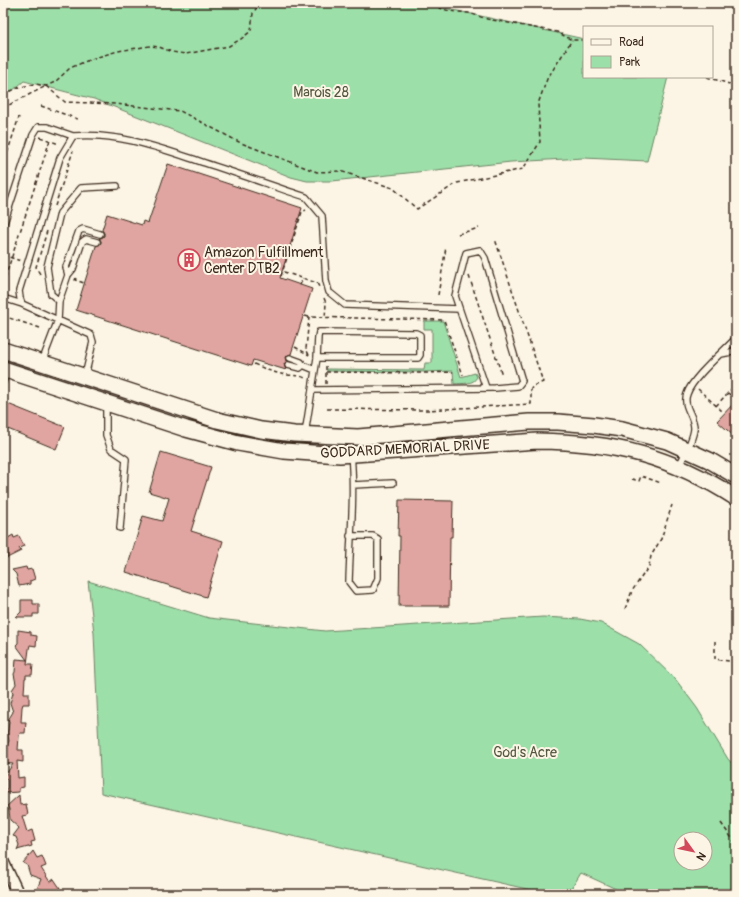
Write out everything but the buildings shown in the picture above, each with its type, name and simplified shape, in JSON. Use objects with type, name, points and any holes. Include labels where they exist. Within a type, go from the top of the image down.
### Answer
[{"type":"main road","name":"GODDARD MEMORIAL DRIVE","points":[[3,350],[232,424],[277,432],[305,435],[358,437],[529,422],[558,422],[622,429],[659,439],[709,460],[736,476]]},
{"type":"main road","name":"GODDARD MEMORIAL DRIVE","points":[[5,374],[106,402],[186,429],[238,443],[284,451],[340,455],[537,441],[565,441],[629,450],[679,466],[736,498]]},
{"type":"street","points":[[3,862],[18,894]]},
{"type":"lane","points":[[3,226],[5,216],[33,135],[38,127],[47,127],[73,136],[85,135],[148,144],[306,197],[322,216],[326,281],[329,292],[345,305],[459,309]]},
{"type":"lane","points":[[22,304],[19,291],[21,284],[60,158],[73,136]]},
{"type":"lane","points":[[59,301],[51,294],[47,267],[60,213],[81,188],[117,186]]},
{"type":"lane","points":[[68,274],[66,267],[79,231],[84,229],[100,234]]},
{"type":"lane","points":[[42,363],[58,320],[59,301],[68,274],[73,269],[82,242],[86,239],[98,242]]},
{"type":"lane","points":[[312,390],[495,388],[518,386],[522,381],[485,258],[480,250],[466,253],[455,296],[486,388]]},
{"type":"lane","points":[[3,298],[22,304],[91,335],[93,342],[85,376]]},
{"type":"lane","points":[[305,435],[317,358],[318,337],[320,332],[416,333],[420,335],[420,355],[418,358],[317,358]]},
{"type":"lane","points":[[679,466],[687,450],[694,429],[692,418],[685,402],[687,392],[700,374],[736,338]]},
{"type":"lane","points":[[721,354],[736,351]]},
{"type":"lane","points":[[290,358],[301,362],[303,366]]},
{"type":"lane","points":[[288,365],[300,368],[303,366],[315,370]]},
{"type":"lane","points":[[106,402],[106,436],[111,449],[126,459],[120,528]]},
{"type":"lane","points":[[350,536],[373,536],[378,539],[378,578],[373,590],[356,591],[349,582],[350,536],[353,485],[351,454]]},
{"type":"lane","points":[[353,485],[393,483]]},
{"type":"path","points":[[3,108],[55,82],[70,68],[91,59],[118,51],[150,46],[186,54],[229,46],[242,39],[251,30],[253,13],[260,3]]},
{"type":"path","points":[[425,3],[449,11],[469,13],[487,19],[557,32],[572,40],[583,40]]},
{"type":"path","points":[[3,91],[10,91],[20,87],[36,84],[46,86],[65,102],[115,104],[180,111],[241,143],[317,172],[340,171],[393,188],[417,209],[457,182],[522,169],[540,142],[538,104],[547,79],[572,40]]},
{"type":"path","points":[[710,78],[736,86]]},
{"type":"path","points":[[41,106],[78,119]]},
{"type":"path","points":[[3,166],[19,117]]},
{"type":"path","points":[[33,135],[61,144]]},
{"type":"path","points":[[3,284],[50,140]]},
{"type":"path","points":[[281,276],[302,212],[314,207]]},
{"type":"path","points":[[458,234],[479,228]]},
{"type":"path","points":[[438,296],[446,247]]},
{"type":"path","points":[[3,255],[22,261]]},
{"type":"path","points":[[284,272],[318,283],[320,290]]},
{"type":"path","points":[[77,273],[75,280],[84,283]]},
{"type":"path","points":[[469,276],[502,375]]},
{"type":"path","points":[[300,285],[303,278]]},
{"type":"path","points":[[323,296],[326,303],[325,318]]},
{"type":"path","points":[[3,316],[40,328]]},
{"type":"path","points":[[305,316],[309,317]]},
{"type":"path","points":[[295,347],[309,355]]},
{"type":"path","points":[[326,363],[326,384]]},
{"type":"path","points":[[254,364],[264,369],[306,378],[306,385]]},
{"type":"path","points":[[326,372],[453,372]]},
{"type":"path","points":[[716,406],[736,384]]},
{"type":"path","points":[[697,388],[722,411]]},
{"type":"path","points":[[728,393],[735,399]]},
{"type":"path","points":[[632,479],[639,481],[641,476],[661,483]]},
{"type":"path","points":[[625,608],[632,591],[649,566],[651,556],[661,539],[672,505]]},
{"type":"path","points":[[715,640],[716,659],[736,662]]},
{"type":"path","points":[[721,823],[736,844]]},
{"type":"green space","name":"Marois 28","points":[[3,3],[422,3],[583,39],[583,78],[668,78],[647,161],[584,158],[511,162],[332,181],[307,181],[291,177],[94,99],[24,81],[12,91],[3,92]]},
{"type":"green space","points":[[424,321],[443,321],[461,377],[475,373],[477,377],[475,380],[467,383],[454,384],[453,371],[327,371],[327,369],[424,370],[425,363],[432,363],[432,329],[424,329]]},
{"type":"green space","name":"God's Acre","points":[[88,581],[209,618],[325,631],[543,617],[580,619],[601,623],[639,644],[676,680],[697,708],[728,759],[736,768],[736,894],[627,894],[581,873],[568,894],[549,894],[101,793],[94,633]]},
{"type":"place","name":"Amazon Fulfillment Center DTB2","points":[[189,260]]}]
